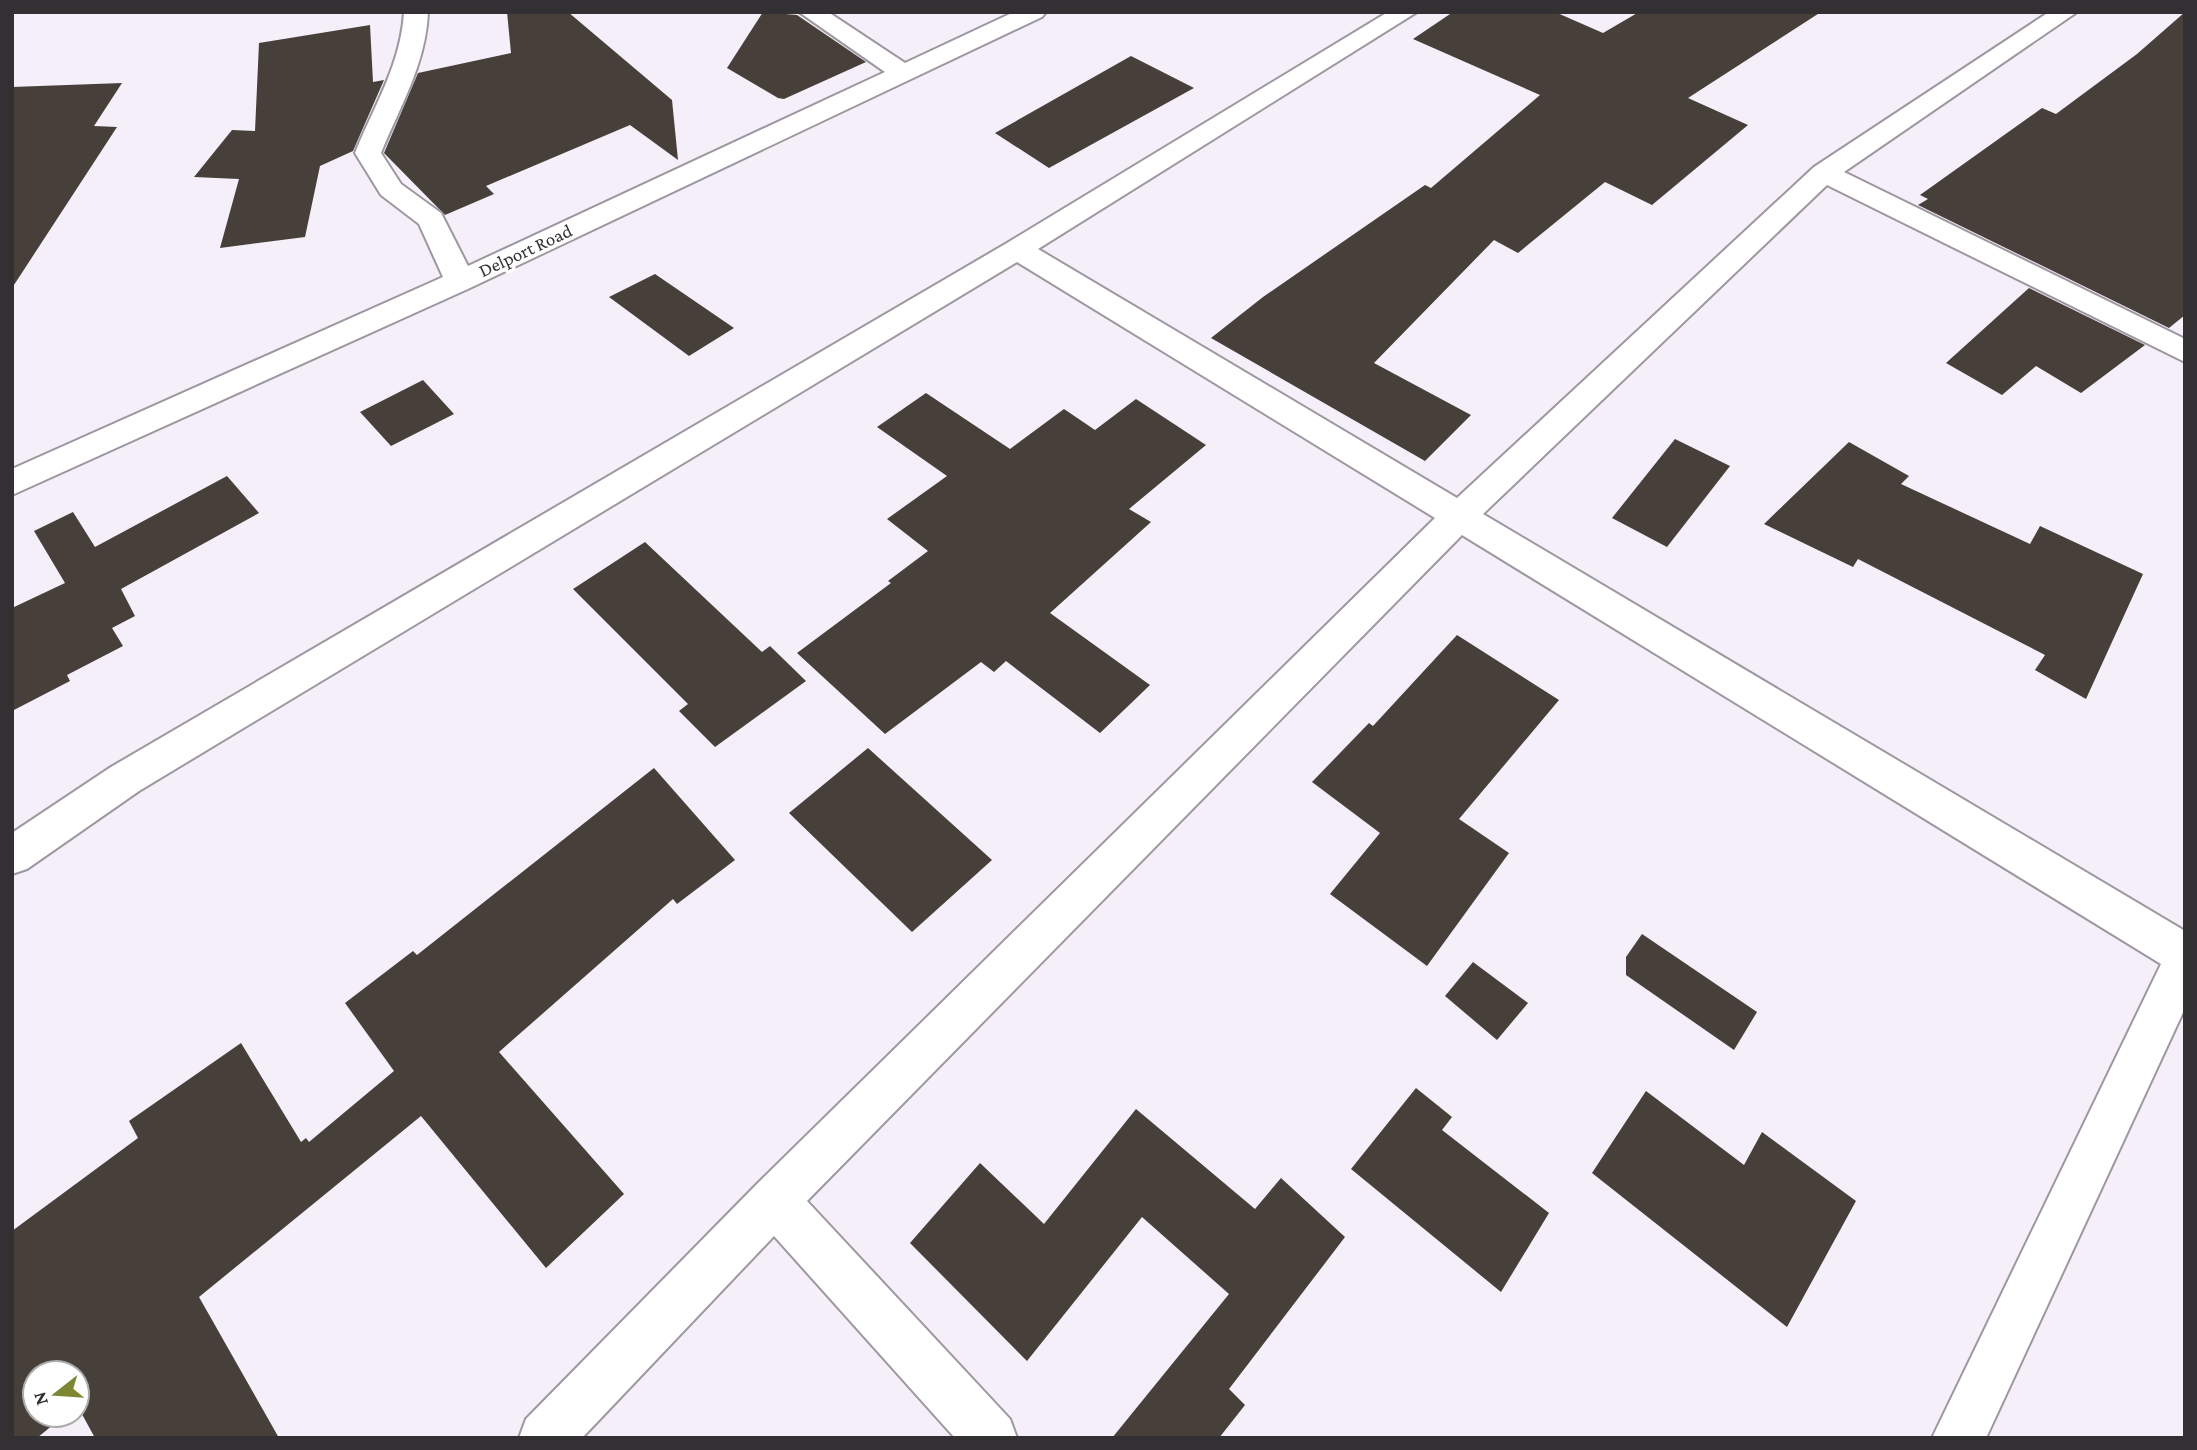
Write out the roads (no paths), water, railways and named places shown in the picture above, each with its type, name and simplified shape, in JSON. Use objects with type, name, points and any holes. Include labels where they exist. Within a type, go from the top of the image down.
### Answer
[{"type":"street","points":[[416,12],[416,35],[407,69],[379,122],[369,153],[391,189],[431,219],[460,281]]},
{"type":"street","points":[[811,12],[902,72]]},
{"type":"street","name":"Delport Road","points":[[12,483],[460,281],[1034,12]]},
{"type":"street","points":[[12,856],[125,779],[1017,249],[1405,12]]},
{"type":"street","points":[[545,1438],[774,1201],[1458,517],[1824,173],[2064,12]]},
{"type":"street","points":[[1824,173],[2185,352]]},
{"type":"street","points":[[1017,249],[2185,958],[1958,1438]]},
{"type":"street","points":[[774,1201],[991,1438]]}]
